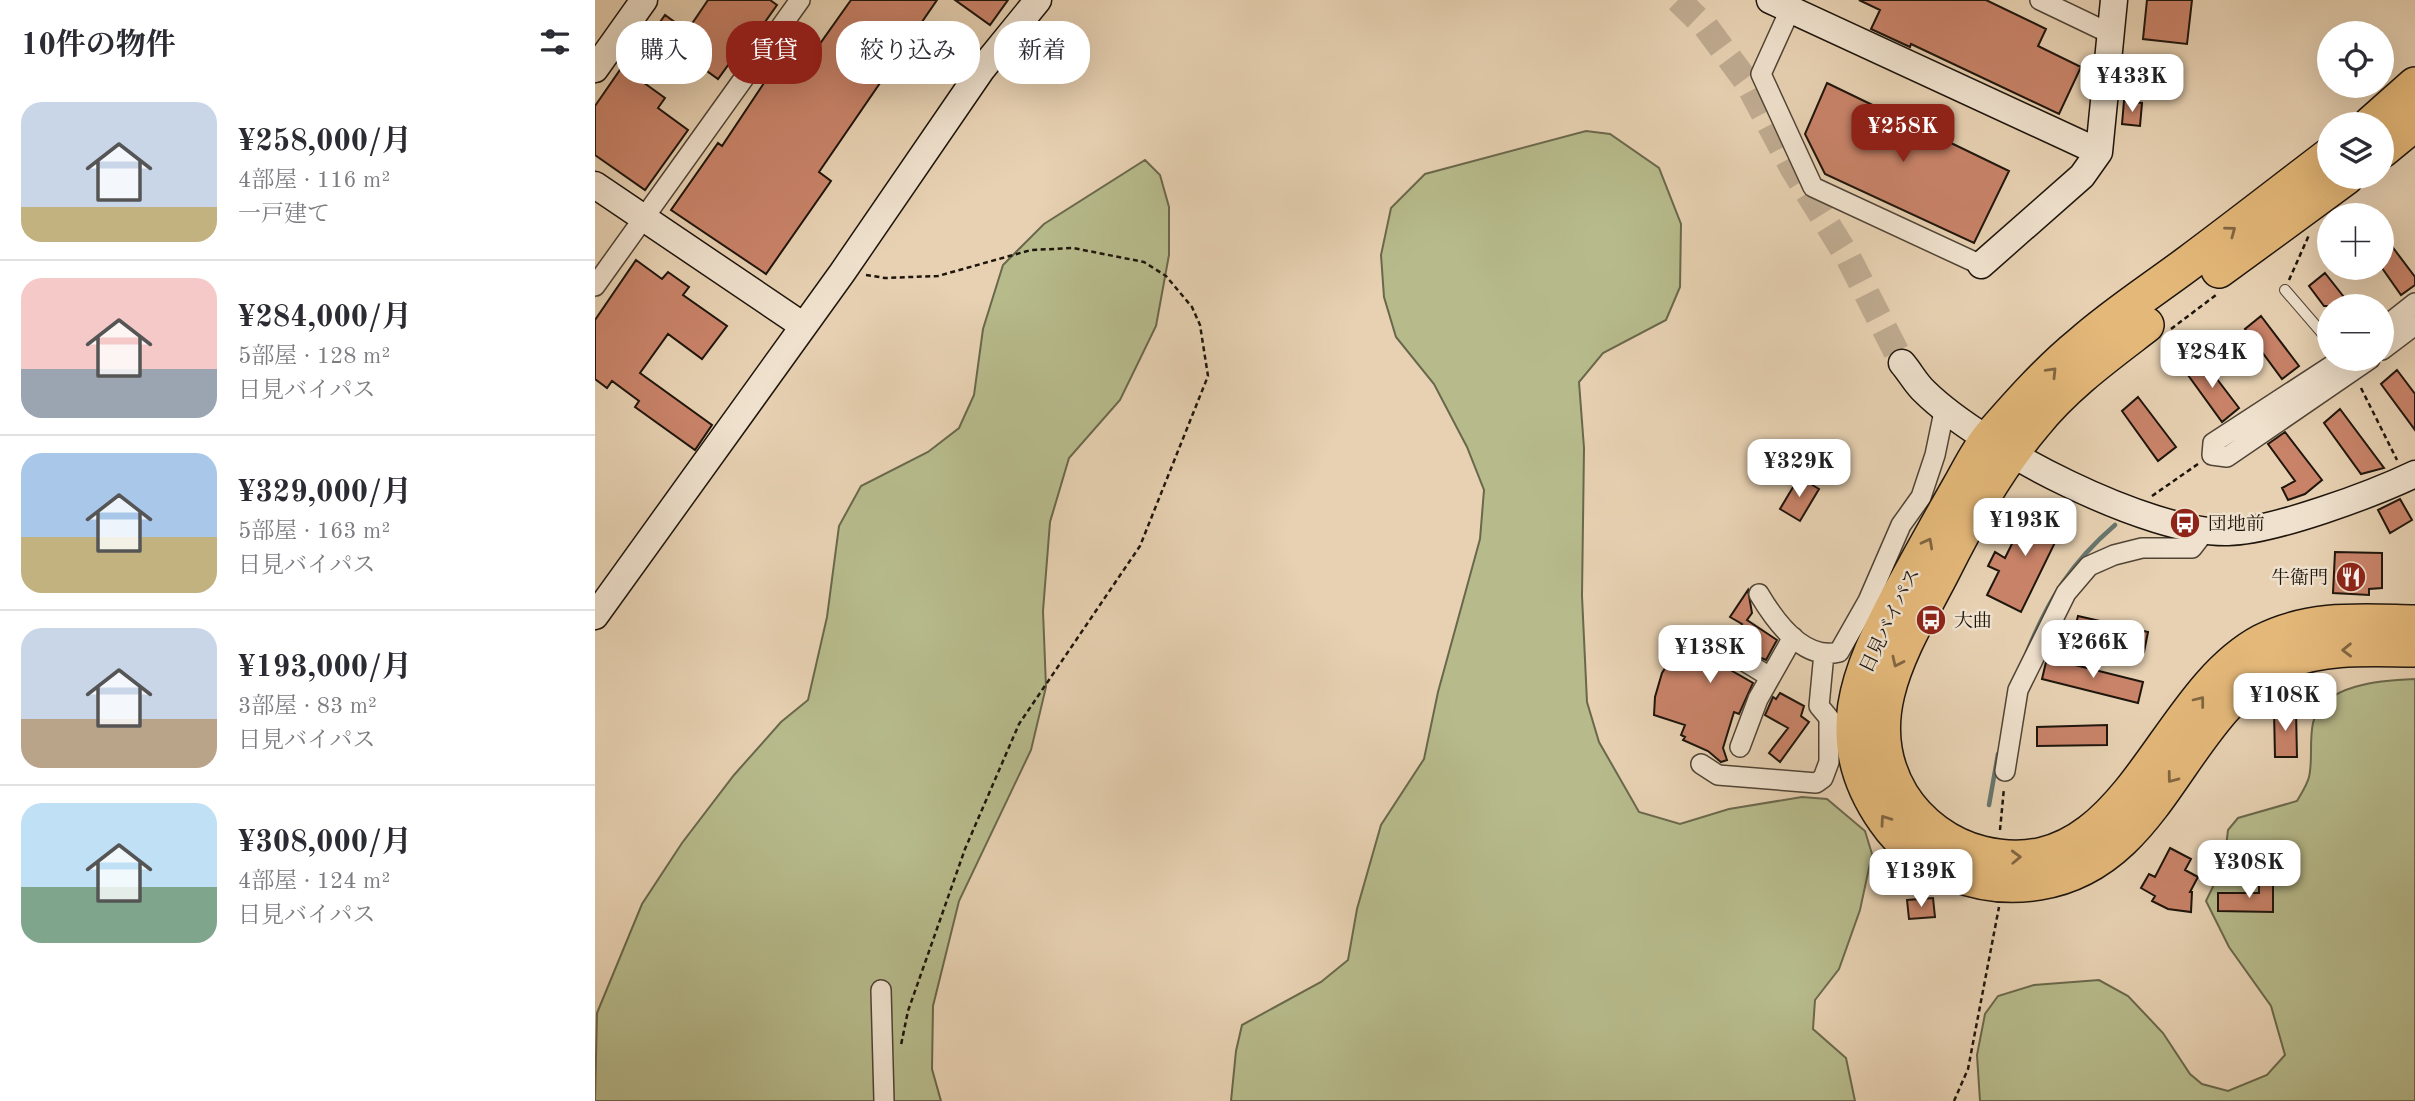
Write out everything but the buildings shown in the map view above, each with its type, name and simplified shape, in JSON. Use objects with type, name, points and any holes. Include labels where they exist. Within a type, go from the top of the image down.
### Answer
[{"type":"highway","points":[[2385,112],[2415,85]]},
{"type":"highway","points":[[2394,140],[2415,123]]},
{"type":"highway","name":"日見バイパス","points":[[2317,165],[2079,345],[1933,533],[1870,652],[1855,697],[1853,721],[1861,774],[1873,801],[1892,831],[1920,855],[1950,872],[2003,885],[2057,878],[2096,862],[2133,831],[2223,710],[2253,680],[2275,668],[2326,650],[2415,649]]},
{"type":"highway","name":"日見バイパス","points":[[2330,189],[2094,365],[2035,422],[2000,446],[1988,486],[1894,666],[1881,718],[1885,761],[1906,802],[1940,836],[1965,850],[2013,858],[2058,852],[2082,840],[2116,809],[2209,690],[2240,657],[2259,644],[2303,626],[2327,622],[2415,622]]},
{"type":"street","points":[[595,69],[644,0]]},
{"type":"street","points":[[595,286],[800,0]]},
{"type":"street","points":[[595,615],[982,69],[1038,0]]},
{"type":"street","points":[[2040,0],[2111,34]]},
{"type":"street","points":[[2099,152],[1780,5],[1761,74],[1813,187],[1981,265],[2082,176],[2099,152],[2114,0]]},
{"type":"street","points":[[595,185],[802,325]]},
{"type":"street","points":[[2394,319],[2415,303]]},
{"type":"street","points":[[2394,341],[2415,325]]},
{"type":"street","points":[[1902,363],[1925,392],[2041,472],[2184,529],[2230,532],[2292,519],[2411,476]]},
{"type":"street","points":[[2212,454],[2213,443],[2338,371]]},
{"type":"street","points":[[1759,594],[1772,615],[1793,638],[1824,653],[1839,652],[1868,601],[1901,525],[1921,497],[1935,455],[1945,407]]},
{"type":"street","points":[[2005,771],[2018,690],[2066,593],[2089,566],[2114,555],[2142,548],[2192,548],[2206,530]]},
{"type":"street","points":[[1740,747],[1770,677],[1793,638]]},
{"type":"street","points":[[1701,764],[1718,775],[1796,784],[1816,783],[1823,778],[1829,762],[1829,718],[1819,706],[1824,653]]},
{"type":"street","points":[[1744,661],[1770,677]]},
{"type":"street","points":[[881,990],[884,1101]]},
{"type":"lane","points":[[2285,290],[2317,327]]},
{"type":"path","points":[[2285,290],[2309,236],[2309,225]]},
{"type":"path","points":[[862,274],[885,278],[938,276],[1031,250],[1073,248],[1103,251],[1145,262],[1166,276],[1192,307],[1201,325],[1208,376],[1140,547],[1019,724],[965,849],[908,1011],[901,1047]]},
{"type":"path","points":[[2171,329],[2224,289]]},
{"type":"path","points":[[2351,371],[2411,476]]},
{"type":"path","points":[[2132,510],[2212,454]]},
{"type":"path","points":[[1999,841],[2005,771]]},
{"type":"path","points":[[1954,1101],[1968,1069],[2003,885]]},
{"type":"green space","points":[[1586,131],[1610,134],[1659,168],[1681,224],[1680,287],[1666,320],[1603,353],[1579,382],[1584,448],[1582,596],[1587,702],[1599,742],[1639,812],[1680,824],[1729,809],[1802,797],[1827,799],[1865,831],[1872,854],[1860,910],[1839,969],[1815,1000],[1813,1029],[1846,1058],[1855,1101],[1231,1101],[1236,1051],[1242,1025],[1321,982],[1348,960],[1357,909],[1381,825],[1424,759],[1438,692],[1480,539],[1484,490],[1467,447],[1434,384],[1396,337],[1384,297],[1381,255],[1391,208],[1425,174]]},
{"type":"green space","points":[[1145,160],[1160,175],[1169,207],[1169,255],[1156,326],[1120,400],[1069,458],[1050,522],[1043,611],[1046,687],[1031,750],[959,901],[933,1006],[932,1069],[941,1101],[595,1101],[597,1013],[642,904],[682,843],[734,775],[781,722],[808,700],[827,617],[839,526],[861,486],[928,452],[959,428],[974,395],[983,329],[1003,265],[1044,224]]},
{"type":"green space","points":[[2415,679],[2415,1101],[1980,1101],[1977,1055],[1985,1014],[1998,996],[2034,985],[2099,980],[2128,996],[2163,1033],[2190,1074],[2202,1084],[2228,1091],[2267,1075],[2285,1055],[2271,1006],[2229,947],[2206,901],[2224,864],[2228,830],[2238,818],[2297,801],[2309,777],[2313,723],[2318,710],[2328,700],[2341,692],[2371,683]]},
{"type":"waterway","points":[[2027,652],[2063,582],[2086,553],[2115,525]]},
{"type":"waterway","points":[[1989,805],[1998,754]]},
{"type":"tunnel","points":[[1678,0],[1706,27],[1747,82],[1793,169],[1849,259],[1902,363]]},
{"type":"place","name":"団地前","points":[[2185,523]]},
{"type":"place","name":"牛衛門","points":[[2351,577]]},
{"type":"place","name":"大曲","points":[[1931,620]]}]
